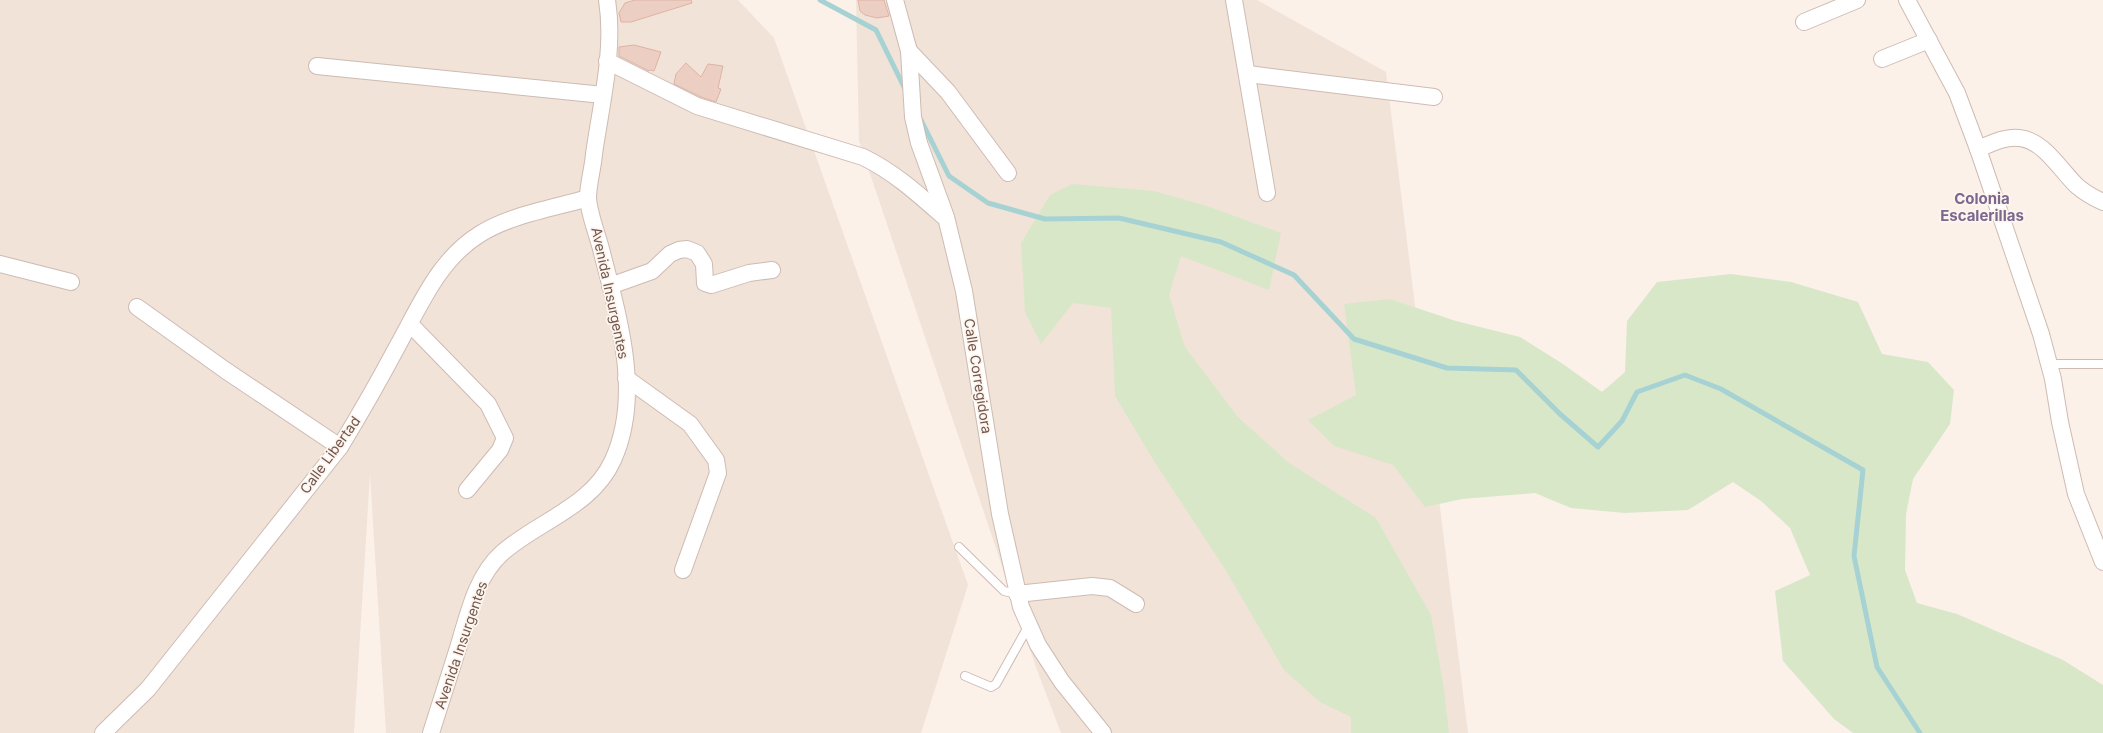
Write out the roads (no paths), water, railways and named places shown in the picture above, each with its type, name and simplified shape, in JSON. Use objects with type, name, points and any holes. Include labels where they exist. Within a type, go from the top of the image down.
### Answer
[{"type":"street","name":"Avenida Insurgentes","points":[[431,733],[474,597],[486,571],[501,553],[575,504],[598,485],[613,461],[623,429],[627,389],[624,354],[610,286],[588,198],[607,60],[609,31],[607,0]]},
{"type":"street","name":"Calle Corregidora","points":[[895,0],[909,51],[913,117],[925,165],[946,217],[964,291],[1000,514],[1017,594],[1038,645],[1062,682],[1103,733]]},
{"type":"street","points":[[1234,0],[1248,74],[1267,193]]},
{"type":"street","points":[[1804,22],[1857,0]]},
{"type":"street","points":[[1907,0],[1957,93],[1978,149],[2049,364],[2076,494],[2096,534],[2103,562]]},
{"type":"street","points":[[1882,59],[1929,40]]},
{"type":"street","points":[[909,51],[948,92],[1008,173]]},
{"type":"street","points":[[607,60],[697,106],[863,157],[899,178],[946,217]]},
{"type":"street","points":[[317,66],[603,95]]},
{"type":"street","points":[[1248,74],[1434,97]]},
{"type":"street","points":[[1978,149],[2004,139],[2017,137],[2030,140],[2041,148],[2078,186],[2103,202]]},
{"type":"street","name":"Calle Libertad","points":[[103,733],[148,689],[340,447],[363,409],[434,280],[449,259],[464,244],[481,233],[504,222],[588,198]]},
{"type":"street","points":[[610,286],[652,271],[670,254],[679,250],[687,249],[697,252],[704,264],[705,282],[711,285],[749,273],[772,270]]},
{"type":"street","points":[[0,264],[71,282]]},
{"type":"street","points":[[137,308],[225,370],[340,447]]},
{"type":"street","points":[[410,324],[488,404],[505,438],[500,450],[467,490]]},
{"type":"street","points":[[626,378],[690,424],[716,460],[718,473],[683,570]]},
{"type":"street","points":[[1017,594],[1092,586],[1110,588],[1136,604]]},
{"type":"lane","points":[[2049,364],[2103,364]]},
{"type":"lane","points":[[959,547],[1004,591],[1017,594]]},
{"type":"lane","points":[[965,676],[991,687],[996,684],[1029,625]]},
{"type":"waterway","points":[[820,0],[876,30],[905,89]]},
{"type":"waterway","points":[[921,120],[949,176],[988,203],[1045,219],[1119,218],[1221,242],[1294,275],[1354,339],[1447,368],[1516,370],[1560,414],[1598,447],[1622,421],[1637,392],[1685,375],[1721,389],[1863,470],[1854,556],[1877,667],[1920,733]]},
{"type":"district","name":"Colonia Escalerillas","points":[[1982,208]]}]
